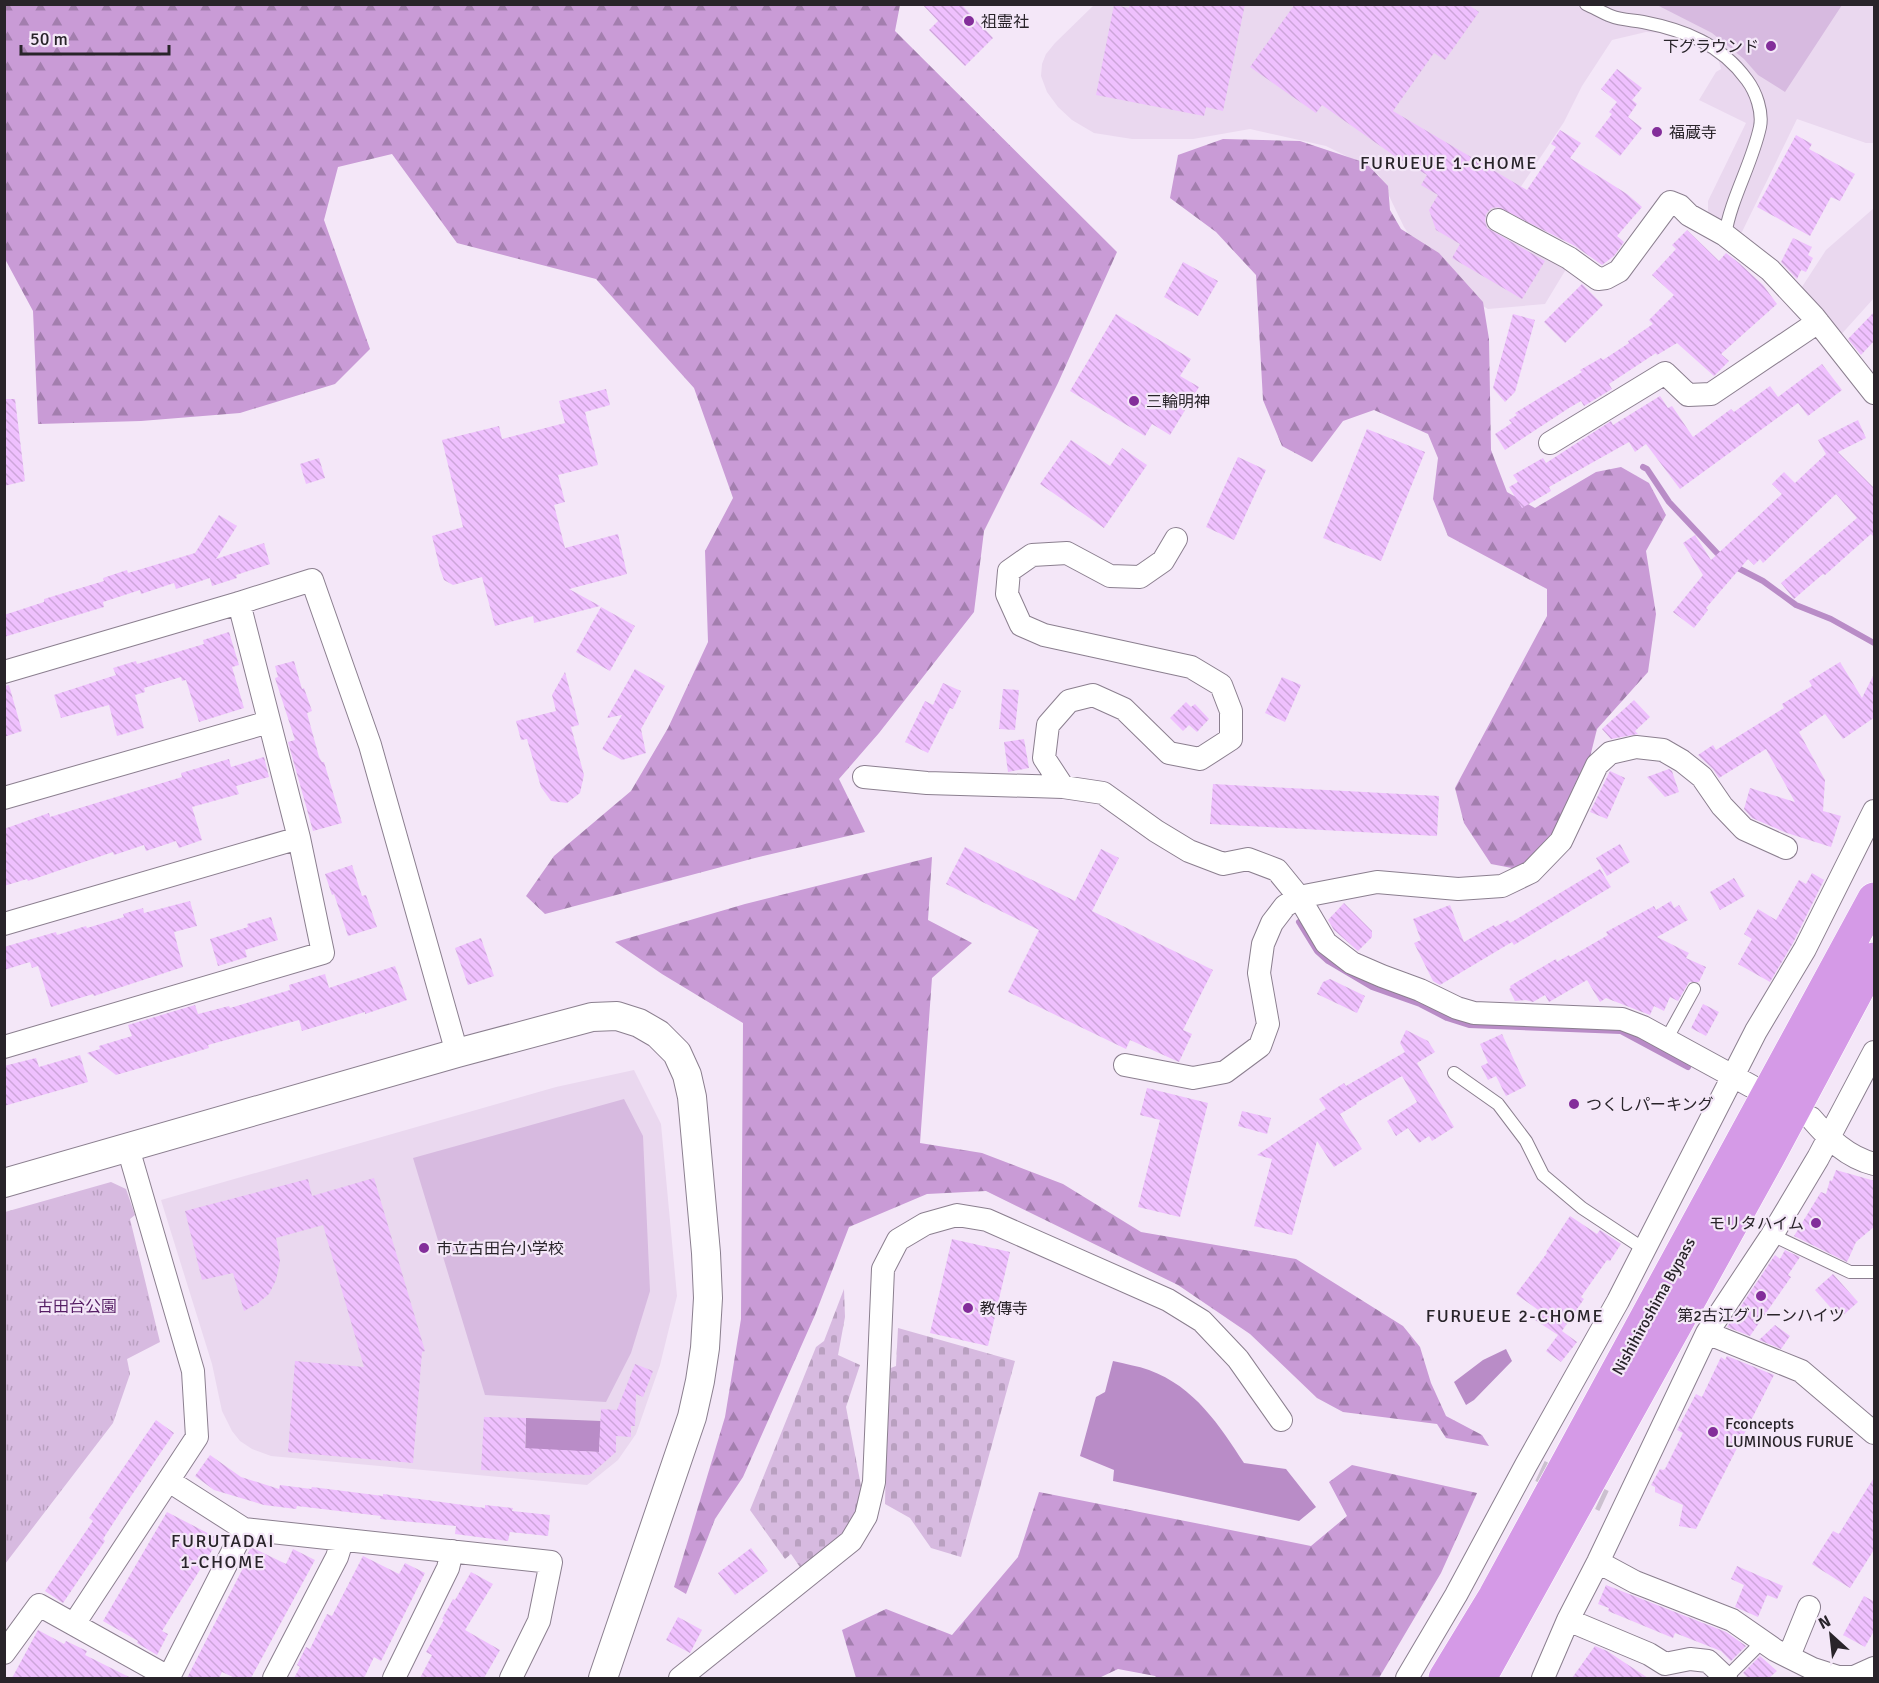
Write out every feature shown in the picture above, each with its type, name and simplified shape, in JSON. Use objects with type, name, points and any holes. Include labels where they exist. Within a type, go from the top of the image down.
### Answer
[{"type":"highway","name":"Nishihiroshima Bypass","points":[[1445,1678],[1495,1596],[1875,899]]},
{"type":"highway","name":"Nishihiroshima Bypass","points":[[1480,1678],[1769,1156],[1875,958]]},
{"type":"street","points":[[1498,220],[1569,258],[1598,279],[1606,278],[1619,271],[1670,202],[1680,206],[1689,215],[1725,235],[1770,270],[1818,322],[1875,393]]},
{"type":"street","points":[[1550,442],[1665,373],[1689,395],[1711,394],[1818,322]]},
{"type":"street","points":[[1063,787],[1044,758],[1048,725],[1069,701],[1093,695],[1103,699],[1124,709],[1169,753],[1200,759],[1231,739],[1231,711],[1221,685],[1191,667],[1044,635],[1022,625],[1007,594],[1009,570],[1032,555],[1067,553],[1110,576],[1140,577],[1163,561],[1176,539]]},
{"type":"street","points":[[4,672],[312,580],[370,745],[457,1053]]},
{"type":"street","points":[[4,1047],[323,953],[299,838],[239,603]]},
{"type":"street","points":[[4,798],[269,722]]},
{"type":"street","points":[[1125,1065],[1193,1078],[1225,1072],[1260,1046],[1268,1024],[1259,973],[1263,944],[1272,923],[1285,906],[1299,897],[1377,882],[1458,889],[1502,886],[1531,872],[1561,841],[1597,765],[1610,753],[1636,747],[1663,750],[1702,777],[1722,806],[1744,829],[1786,848]]},
{"type":"street","points":[[864,777],[927,783],[1063,787],[1103,793],[1156,831],[1189,851],[1223,864],[1248,859],[1277,870],[1299,897],[1326,943],[1353,963],[1420,990],[1457,1008],[1474,1013],[1622,1019],[1643,1027],[1742,1081]]},
{"type":"street","points":[[1407,1678],[1533,1468],[1644,1249],[1742,1081],[1756,1031],[1805,949],[1875,811]]},
{"type":"street","points":[[4,924],[299,838]]},
{"type":"street","points":[[4,1183],[457,1053],[592,1017],[617,1016],[639,1023],[658,1034],[677,1053],[687,1075],[692,1097],[706,1253],[708,1298],[705,1348],[692,1417],[603,1678]]},
{"type":"street","points":[[1543,1678],[1568,1620],[1598,1562],[1613,1505],[1707,1333],[1772,1235],[1868,1076],[1875,1052]]},
{"type":"street","points":[[1811,1118],[1840,1148],[1861,1160],[1875,1164]]},
{"type":"street","points":[[74,1624],[197,1437],[193,1371],[128,1148]]},
{"type":"street","points":[[680,1678],[851,1541],[866,1516],[874,1482],[883,1269],[898,1240],[925,1224],[957,1215],[987,1220],[1168,1300],[1202,1322],[1238,1359],[1281,1420]]},
{"type":"street","points":[[1707,1333],[1801,1371],[1875,1433]]},
{"type":"street","points":[[169,1481],[244,1529],[551,1562],[539,1621],[511,1678]]},
{"type":"street","points":[[4,1653],[39,1605],[170,1678],[244,1529]]},
{"type":"street","points":[[274,1678],[337,1557],[342,1541]]},
{"type":"street","points":[[394,1678],[448,1568],[452,1551]]},
{"type":"street","points":[[1598,1562],[1635,1582],[1732,1620],[1763,1641],[1813,1669],[1838,1677],[1854,1677],[1875,1668]]},
{"type":"street","points":[[1788,1656],[1809,1607]]},
{"type":"street","points":[[1568,1620],[1649,1654],[1660,1671],[1690,1659],[1708,1661],[1726,1678]]},
{"type":"lane","points":[[1587,4],[1612,17],[1668,28],[1708,43],[1733,63],[1752,86],[1760,111],[1761,124],[1728,219],[1725,235]]},
{"type":"lane","points":[[1666,1040],[1694,988]]},
{"type":"lane","points":[[1454,1073],[1498,1104],[1526,1141],[1544,1175],[1582,1208],[1644,1249]]},
{"type":"lane","points":[[1772,1235],[1850,1272],[1875,1272]]},
{"type":"lane","points":[[1726,1678],[1763,1641]]},
{"type":"shaded area","points":[[1094,5],[1874,5],[1874,143],[1866,143],[1797,119],[1739,238],[1708,221],[1708,201],[1746,123],[1699,100],[1716,72],[1721,69],[1718,58],[1699,45],[1661,33],[1646,32],[1612,40],[1582,86],[1564,122],[1502,215],[1574,256],[1545,304],[1488,309],[1465,296],[1422,254],[1404,227],[1379,175],[1326,146],[1250,129],[1193,139],[1132,139],[1094,133],[1072,120],[1047,92],[1041,76],[1042,64],[1046,54],[1055,43]]},
{"type":"shaded area","points":[[1874,208],[1874,298],[1838,338],[1800,290],[1826,250]]},
{"type":"shaded area","name":"市立古田台小学校","points":[[634,1070],[661,1124],[677,1296],[660,1365],[636,1434],[618,1460],[587,1485],[271,1456],[252,1449],[240,1441],[222,1411],[212,1364],[161,1200],[556,1087]]},
{"type":"shaded area","points":[[1506,1349],[1512,1361],[1474,1400],[1466,1405],[1454,1382],[1483,1360]]},
{"type":"shaded area","points":[[1113,1361],[1149,1370],[1180,1386],[1215,1421],[1244,1463],[1286,1469],[1316,1507],[1299,1521],[1113,1481],[1114,1470],[1080,1456],[1096,1397],[1105,1392]]},
{"type":"shaded area","points":[[526,1418],[601,1421],[599,1452],[555,1450],[525,1463]]},
{"type":"green space","points":[[4,5],[900,5],[895,31],[1117,252],[1058,383],[984,531],[974,612],[879,733],[839,779],[865,832],[755,858],[545,914],[526,896],[554,856],[631,791],[668,728],[708,642],[705,551],[733,498],[694,388],[596,279],[457,243],[392,154],[338,167],[324,220],[370,349],[335,384],[240,413],[141,421],[38,424],[33,311],[5,259]]},
{"type":"green space","name":"下グラウンド","points":[[1657,5],[1842,5],[1785,92],[1758,75],[1744,59],[1712,33]]},
{"type":"green space","points":[[1223,139],[1300,141],[1366,163],[1388,186],[1390,210],[1401,229],[1439,253],[1483,302],[1489,339],[1491,450],[1507,492],[1535,508],[1596,472],[1621,467],[1649,483],[1666,515],[1646,551],[1656,614],[1648,672],[1597,729],[1590,757],[1548,842],[1517,869],[1491,864],[1464,823],[1455,788],[1547,616],[1547,589],[1448,536],[1433,499],[1438,458],[1428,434],[1374,410],[1343,421],[1312,462],[1282,446],[1263,400],[1256,275],[1216,232],[1170,198],[1178,155]]},
{"type":"green space","points":[[932,857],[928,920],[972,943],[932,978],[920,1143],[982,1153],[1063,1184],[1141,1232],[1296,1259],[1403,1326],[1420,1347],[1431,1383],[1446,1416],[1482,1435],[1489,1446],[1446,1438],[1437,1424],[1343,1412],[1317,1398],[1250,1334],[1178,1285],[986,1191],[927,1194],[849,1227],[815,1315],[743,1477],[715,1519],[686,1594],[674,1587],[725,1417],[741,1319],[743,1023],[662,974],[615,942],[745,904]]},
{"type":"green space","points":[[624,1099],[643,1136],[650,1291],[631,1353],[606,1402],[485,1395],[413,1158]]},
{"type":"green space","name":"古田台公園","points":[[111,1182],[126,1189],[135,1215],[130,1219],[160,1342],[127,1359],[130,1374],[113,1423],[5,1564],[5,1212]]},
{"type":"green space","points":[[844,1289],[845,1317],[838,1355],[860,1365],[846,1407],[861,1486],[859,1518],[804,1573],[791,1554],[785,1559],[750,1510],[816,1347],[824,1341]]},
{"type":"green space","points":[[898,1328],[1015,1361],[961,1557],[931,1548],[910,1518],[885,1504],[888,1369],[896,1366]]},
{"type":"green space","points":[[1352,1465],[1477,1493],[1441,1573],[1379,1678],[1157,1678],[1118,1669],[1099,1678],[856,1678],[842,1630],[886,1609],[952,1635],[1018,1557],[1039,1492],[1311,1546],[1347,1516],[1329,1482]]},
{"type":"building","points":[[922,4],[961,4],[993,38],[965,66],[929,30],[938,21]]},
{"type":"building","points":[[1129,4],[1245,4],[1223,111],[1206,107],[1204,116],[1096,95],[1114,5],[1129,8]]},
{"type":"building","points":[[1295,4],[1467,4],[1479,12],[1445,60],[1434,53],[1393,111],[1527,190],[1556,147],[1551,144],[1560,130],[1581,143],[1570,158],[1627,194],[1642,207],[1617,236],[1624,242],[1614,256],[1602,265],[1575,246],[1498,207],[1491,208],[1486,214],[1487,228],[1545,261],[1522,299],[1452,258],[1460,244],[1436,230],[1429,210],[1438,195],[1421,185],[1427,175],[1396,157],[1322,105],[1316,113],[1250,67]]},
{"type":"building","points":[[1617,69],[1642,88],[1632,100],[1637,104],[1628,117],[1642,128],[1620,156],[1595,136],[1612,114],[1609,112],[1617,102],[1601,89]]},
{"type":"building","points":[[1796,135],[1812,144],[1809,149],[1855,174],[1840,201],[1831,197],[1810,236],[1757,207]]},
{"type":"building","points":[[1687,230],[1719,261],[1726,253],[1739,263],[1763,285],[1777,304],[1721,354],[1729,361],[1714,376],[1677,343],[1657,355],[1656,353],[1609,384],[1612,389],[1584,406],[1581,401],[1505,450],[1495,434],[1512,423],[1509,420],[1517,415],[1515,413],[1582,372],[1580,370],[1601,358],[1603,360],[1653,324],[1649,320],[1674,295],[1652,275],[1676,249],[1672,245]]},
{"type":"building","points":[[1793,238],[1812,247],[1808,255],[1813,258],[1806,272],[1801,270],[1797,279],[1781,262]]},
{"type":"building","points":[[1183,262],[1218,281],[1198,316],[1164,297]]},
{"type":"building","points":[[1582,284],[1603,305],[1565,343],[1544,322]]},
{"type":"building","points":[[1875,311],[1875,340],[1861,355],[1848,339]]},
{"type":"building","points":[[1116,314],[1191,359],[1180,376],[1199,387],[1170,435],[1152,424],[1145,436],[1070,391]]},
{"type":"building","points":[[1513,314],[1535,320],[1515,392],[1505,402],[1493,388]]},
{"type":"building","points":[[1822,364],[1842,390],[1808,416],[1798,403],[1680,489],[1646,444],[1635,452],[1629,442],[1549,487],[1551,491],[1522,508],[1509,487],[1518,482],[1513,475],[1543,458],[1546,463],[1611,421],[1613,425],[1660,396],[1668,408],[1672,406],[1693,437],[1731,409],[1734,412],[1770,386],[1778,397]]},
{"type":"building","points":[[606,389],[610,405],[585,412],[598,465],[558,475],[565,502],[554,505],[565,548],[618,534],[627,574],[569,589],[600,606],[534,623],[533,616],[495,626],[482,577],[453,585],[444,580],[440,569],[432,536],[463,527],[442,440],[499,426],[502,439],[565,423],[559,401]]},
{"type":"building","points":[[4,399],[15,399],[25,481],[4,486]]},
{"type":"building","points":[[1858,420],[1866,438],[1838,452],[1875,489],[1875,538],[1871,534],[1794,599],[1781,583],[1857,518],[1836,494],[1763,563],[1760,559],[1754,565],[1748,559],[1706,608],[1708,610],[1694,628],[1673,612],[1703,575],[1683,543],[1695,535],[1711,560],[1782,494],[1772,484],[1784,472],[1795,483],[1826,454],[1818,440]]},
{"type":"building","points":[[1367,429],[1425,452],[1381,561],[1323,538]]},
{"type":"building","points":[[1071,440],[1110,466],[1122,448],[1147,465],[1104,528],[1040,484]]},
{"type":"building","points":[[1238,457],[1266,470],[1234,540],[1206,527]]},
{"type":"building","points":[[319,458],[325,478],[306,484],[300,464]]},
{"type":"building","points":[[219,515],[237,526],[216,559],[264,543],[270,564],[212,586],[210,578],[176,589],[174,583],[141,594],[140,590],[103,602],[104,607],[4,637],[4,615],[44,602],[44,599],[104,581],[103,578],[127,570],[128,573],[195,553]]},
{"type":"building","points":[[601,607],[635,626],[610,671],[576,652]]},
{"type":"building","points":[[229,632],[239,665],[232,667],[244,708],[199,722],[186,680],[182,681],[181,677],[144,688],[145,692],[135,695],[144,728],[117,736],[109,705],[61,718],[54,695],[116,675],[113,668],[136,661],[137,664],[204,644],[203,640]]},
{"type":"building","points":[[294,661],[302,689],[304,688],[312,711],[307,713],[319,757],[324,762],[342,823],[313,831],[288,742],[295,740],[275,678],[278,677],[275,666]]},
{"type":"building","points":[[1840,662],[1862,698],[1875,672],[1875,717],[1843,739],[1825,714],[1799,732],[1825,780],[1823,811],[1841,816],[1831,847],[1787,833],[1752,818],[1744,809],[1750,788],[1795,802],[1766,749],[1719,778],[1698,755],[1713,745],[1716,750],[1784,708],[1782,704],[1812,686],[1809,681]]},
{"type":"building","points":[[635,669],[665,686],[641,729],[646,753],[622,760],[602,749],[622,715],[607,718]]},
{"type":"building","points":[[565,672],[579,725],[571,727],[584,775],[580,793],[567,803],[551,801],[541,787],[527,739],[521,740],[516,721],[556,711],[552,695]]},
{"type":"building","points":[[1282,677],[1301,685],[1285,722],[1265,713]]},
{"type":"building","points":[[943,683],[961,691],[928,753],[905,742],[925,701],[933,705]]},
{"type":"building","points":[[9,685],[22,731],[4,737],[4,686]]},
{"type":"building","points":[[1003,689],[1019,690],[1015,730],[999,729]]},
{"type":"building","points":[[1634,700],[1650,717],[1635,731],[1638,734],[1611,739],[1602,729]]},
{"type":"building","points":[[1186,702],[1191,707],[1195,704],[1209,719],[1197,732],[1189,725],[1183,731],[1170,718]]},
{"type":"building","points":[[1024,739],[1029,768],[1008,772],[1004,742]]},
{"type":"building","points":[[264,757],[269,777],[236,786],[239,794],[192,807],[202,840],[179,848],[176,841],[146,851],[144,845],[114,855],[113,852],[28,881],[27,879],[4,886],[4,829],[49,813],[50,817],[182,777],[181,773],[229,759],[231,767]]},
{"type":"building","points":[[1669,769],[1672,771],[1679,792],[1665,797],[1647,777]]},
{"type":"building","points":[[1610,771],[1625,778],[1607,819],[1590,812]]},
{"type":"building","points":[[1213,784],[1439,796],[1437,836],[1210,824]]},
{"type":"building","points":[[1620,844],[1630,862],[1607,876],[1596,858]]},
{"type":"building","points":[[965,847],[1075,901],[1101,849],[1119,858],[1092,911],[1213,970],[1183,1030],[1192,1034],[1179,1062],[1130,1040],[1126,1049],[1008,992],[1039,930],[946,884]]},
{"type":"building","points":[[352,865],[362,896],[366,895],[377,927],[348,936],[325,874]]},
{"type":"building","points":[[1600,869],[1611,887],[1514,945],[1512,942],[1440,985],[1433,981],[1414,943],[1421,940],[1413,919],[1450,905],[1464,942],[1494,925],[1495,927],[1508,920],[1510,923]]},
{"type":"building","points":[[1812,873],[1824,880],[1793,943],[1770,982],[1738,964],[1752,939],[1744,934],[1758,909],[1776,920],[1799,880],[1806,884]]},
{"type":"building","points":[[1734,878],[1745,896],[1720,910],[1710,892]]},
{"type":"building","points":[[190,901],[197,926],[174,932],[183,967],[94,996],[93,994],[51,1007],[38,966],[32,968],[30,962],[4,970],[4,947],[56,932],[57,935],[86,926],[87,928],[124,917],[123,914],[143,908],[144,913]]},
{"type":"building","points":[[1671,901],[1674,908],[1679,905],[1688,920],[1657,937],[1689,953],[1686,958],[1706,967],[1699,982],[1689,982],[1678,1001],[1670,997],[1664,1011],[1654,1006],[1650,1015],[1606,998],[1600,1002],[1587,980],[1549,1002],[1545,995],[1533,1002],[1515,1001],[1509,989],[1510,986],[1556,959],[1557,962],[1569,955],[1570,957],[1608,935],[1606,932],[1654,906],[1656,910]]},
{"type":"building","points":[[1344,903],[1372,931],[1372,937],[1358,951],[1334,930],[1328,920]]},
{"type":"building","points":[[271,917],[278,940],[245,950],[247,957],[218,966],[210,939]]},
{"type":"building","points":[[481,938],[494,976],[468,985],[455,948]]},
{"type":"building","points":[[395,966],[407,1000],[365,1014],[365,1012],[302,1031],[299,1020],[208,1045],[209,1048],[116,1075],[87,1053],[100,1049],[99,1046],[132,1036],[128,1025],[195,1005],[198,1014],[229,1006],[230,1008],[290,990],[289,985],[325,974],[329,988]]},
{"type":"building","points":[[1330,979],[1365,996],[1357,1013],[1317,994],[1323,982]]},
{"type":"building","points":[[1703,1004],[1719,1012],[1706,1036],[1691,1028]]},
{"type":"building","points":[[1406,1030],[1428,1041],[1435,1052],[1417,1063],[1454,1127],[1432,1141],[1429,1136],[1419,1143],[1408,1128],[1396,1136],[1387,1121],[1417,1102],[1402,1076],[1340,1114],[1362,1149],[1334,1167],[1317,1141],[1292,1235],[1254,1226],[1272,1159],[1257,1155],[1326,1109],[1319,1099],[1344,1083],[1346,1086],[1405,1052],[1400,1043]]},
{"type":"building","points":[[1502,1034],[1526,1086],[1506,1096],[1496,1076],[1488,1080],[1481,1066],[1488,1063],[1480,1044]]},
{"type":"building","points":[[80,1055],[88,1082],[4,1106],[4,1066],[36,1058],[39,1067]]},
{"type":"building","points":[[1147,1088],[1208,1103],[1180,1217],[1138,1207],[1160,1120],[1140,1115]]},
{"type":"building","points":[[1242,1111],[1271,1118],[1267,1134],[1238,1126]]},
{"type":"building","points":[[1836,1170],[1875,1181],[1875,1226],[1856,1242],[1847,1262],[1794,1236],[1821,1192],[1826,1194]]},
{"type":"building","points":[[374,1178],[425,1351],[422,1352],[413,1463],[288,1452],[295,1361],[364,1367],[323,1225],[276,1238],[280,1261],[276,1280],[269,1294],[244,1311],[233,1273],[202,1280],[185,1211],[308,1179],[312,1196]]},
{"type":"building","points":[[1570,1216],[1597,1234],[1600,1230],[1621,1244],[1581,1297],[1584,1299],[1562,1331],[1577,1342],[1561,1362],[1546,1351],[1558,1335],[1535,1320],[1541,1312],[1516,1294],[1547,1253]]},
{"type":"building","points":[[952,1239],[1010,1252],[988,1346],[930,1333]]},
{"type":"building","name":"第2古江グリーンハイツ","points":[[1785,1250],[1800,1257],[1788,1275],[1791,1277],[1750,1336],[1727,1327],[1775,1255],[1780,1259]]},
{"type":"building","points":[[1833,1274],[1858,1302],[1840,1318],[1815,1290]]},
{"type":"building","points":[[1775,1325],[1790,1336],[1781,1349],[1759,1340]]},
{"type":"building","name":"Fconcepts LUMINOUS FURUE","points":[[1727,1356],[1774,1375],[1696,1529],[1679,1526],[1683,1505],[1655,1492],[1655,1487],[1651,1485],[1660,1469],[1665,1469],[1683,1433],[1677,1430],[1696,1394],[1702,1397],[1721,1357],[1725,1360]]},
{"type":"building","points":[[635,1364],[653,1371],[643,1397],[636,1394],[635,1426],[631,1426],[631,1437],[616,1436],[616,1452],[590,1475],[481,1470],[484,1417],[526,1418],[525,1448],[599,1452],[601,1409],[617,1410]]},
{"type":"building","points":[[156,1420],[174,1433],[63,1603],[45,1591],[93,1521],[89,1518]]},
{"type":"building","points":[[210,1455],[241,1477],[279,1489],[280,1485],[311,1489],[312,1487],[485,1508],[485,1505],[513,1508],[512,1511],[550,1515],[548,1536],[510,1532],[508,1541],[455,1534],[456,1526],[380,1519],[381,1516],[297,1506],[296,1509],[264,1505],[214,1490],[195,1476]]},
{"type":"building","points":[[1875,1476],[1875,1548],[1850,1588],[1812,1564],[1833,1531],[1839,1534]]},
{"type":"building","points":[[167,1512],[219,1539],[162,1631],[168,1634],[157,1655],[103,1621]]},
{"type":"building","points":[[251,1547],[286,1564],[293,1549],[315,1560],[251,1678],[235,1678],[222,1672],[219,1678],[187,1678],[242,1570],[240,1569]]},
{"type":"building","points":[[751,1548],[768,1571],[735,1595],[718,1573]]},
{"type":"building","points":[[363,1556],[399,1574],[405,1563],[425,1573],[381,1661],[374,1657],[364,1678],[294,1678],[300,1667],[297,1665],[306,1647],[310,1649],[327,1614],[332,1616]]},
{"type":"building","points":[[1737,1566],[1783,1586],[1777,1599],[1767,1595],[1758,1617],[1735,1607],[1744,1585],[1731,1579]]},
{"type":"building","points":[[471,1572],[493,1584],[465,1630],[500,1650],[484,1678],[420,1678],[432,1655],[426,1652],[453,1599],[455,1600]]},
{"type":"building","points":[[1606,1585],[1726,1632],[1746,1646],[1731,1661],[1721,1651],[1675,1633],[1673,1638],[1608,1611],[1609,1608],[1598,1604]]},
{"type":"building","points":[[1864,1596],[1875,1602],[1875,1629],[1865,1647],[1843,1635]]},
{"type":"building","points":[[678,1617],[702,1630],[690,1653],[666,1640]]},
{"type":"building","points":[[38,1630],[64,1644],[66,1641],[87,1651],[85,1655],[131,1678],[12,1678]]},
{"type":"building","points":[[1595,1646],[1607,1651],[1648,1678],[1572,1678]]},
{"type":"building","points":[[1760,1656],[1777,1671],[1769,1678],[1748,1678],[1743,1673]]},
{"type":"waterway","points":[[1643,467],[1647,469],[1669,502],[1723,558]]},
{"type":"waterway","points":[[1734,566],[1763,581],[1796,605],[1831,619],[1874,643]]},
{"type":"waterway","points":[[1299,922],[1317,951],[1328,961],[1372,987],[1420,1004],[1447,1018],[1469,1025],[1621,1031],[1688,1067]]},
{"type":"tunnel","points":[[1540,1471],[1604,1501]]},
{"type":"place","name":"祖霊社","points":[[969,21]]},
{"type":"place","name":"下グラウンド","points":[[1771,46]]},
{"type":"place","name":"福蔵寺","points":[[1657,132]]},
{"type":"place","name":"三輪明神","points":[[1134,401]]},
{"type":"place","name":"つくしパーキング","points":[[1574,1104]]},
{"type":"place","name":"モリタハイム","points":[[1816,1223]]},
{"type":"place","name":"市立古田台小学校","points":[[424,1248]]},
{"type":"place","name":"第2古江グリーンハイツ","points":[[1761,1296]]},
{"type":"place","name":"教傳寺","points":[[968,1308]]},
{"type":"place","name":"Fconcepts LUMINOUS FURUE","points":[[1713,1432]]},
{"type":"district","name":"FURUEUE 1-CHOME","points":[[1449,163]]},
{"type":"district","name":"FURUEUE 2-CHOME","points":[[1515,1316]]},
{"type":"district","name":"FURUTADAI 1-CHOME","points":[[223,1551]]}]
